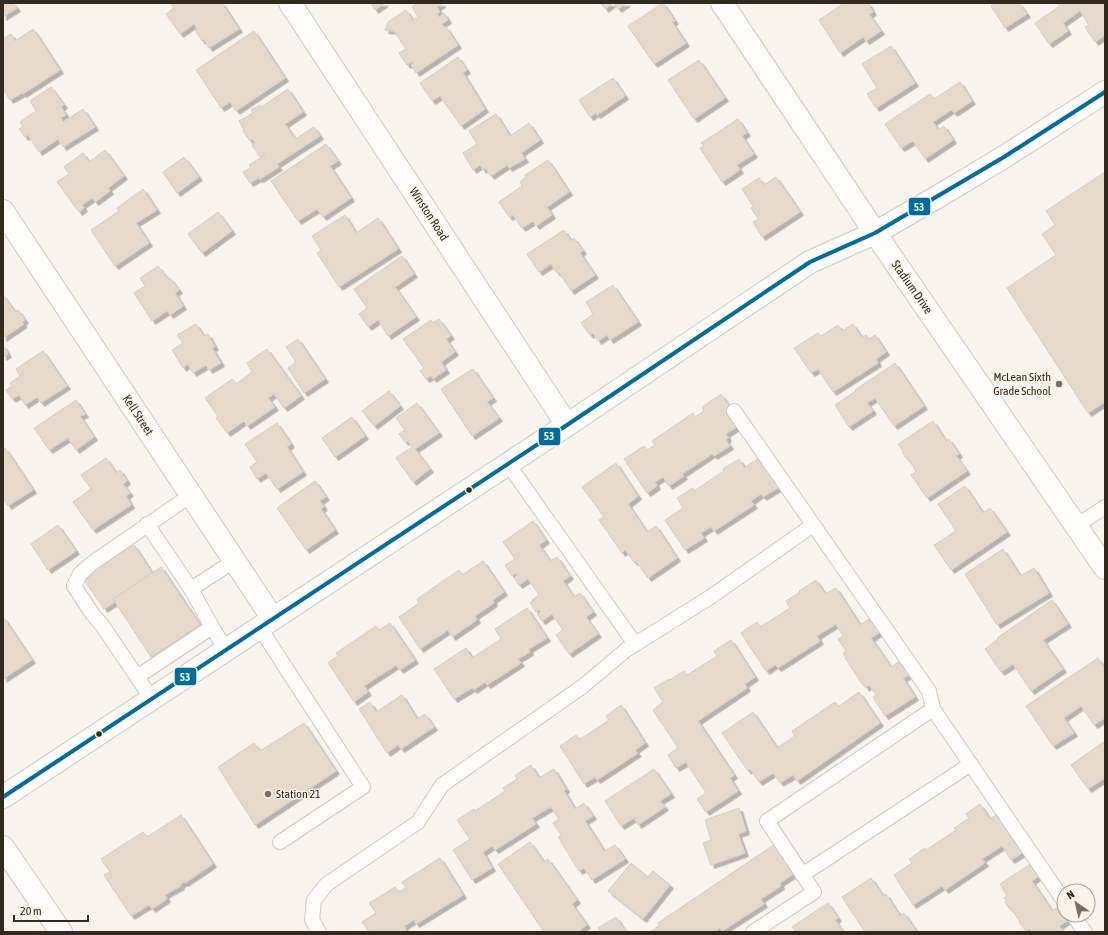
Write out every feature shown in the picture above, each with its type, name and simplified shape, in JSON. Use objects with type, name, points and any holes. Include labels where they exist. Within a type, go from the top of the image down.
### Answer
[{"type":"street","name":"Winston Road","points":[[290,3],[567,425]]},
{"type":"street","name":"Stadium Drive","points":[[722,3],[875,233],[1105,568]]},
{"type":"street","points":[[3,797],[567,425],[810,262],[875,233],[1004,157],[1105,92]]},
{"type":"street","name":"Kell Street","points":[[3,211],[234,561],[266,624]]},
{"type":"street","points":[[3,847],[61,932]]},
{"type":"lane","points":[[734,411],[929,691],[933,709],[1056,889]]},
{"type":"lane","points":[[508,464],[635,644]]},
{"type":"lane","points":[[152,699],[74,586],[80,574],[91,564],[191,495]]},
{"type":"lane","points":[[1076,526],[1105,507]]},
{"type":"lane","points":[[148,524],[191,589],[226,650]]},
{"type":"lane","points":[[315,926],[314,900],[327,884],[418,822],[442,785],[582,687],[626,650],[712,596],[813,525]]},
{"type":"lane","points":[[191,589],[234,561]]},
{"type":"lane","points":[[266,624],[363,787],[280,842]]},
{"type":"lane","points":[[137,677],[212,627]]},
{"type":"lane","points":[[753,932],[814,892],[767,821],[933,709]]},
{"type":"lane","points":[[802,875],[971,764]]},
{"type":"lane","points":[[1079,923],[1085,932]]},
{"type":"building","points":[[3,3],[13,3],[17,8],[3,17]]},
{"type":"building","points":[[222,3],[239,29],[209,48],[204,39],[202,41],[195,30],[197,29],[194,24],[180,34],[166,14],[174,8],[171,4]]},
{"type":"building","points":[[371,3],[385,3],[375,10]]},
{"type":"building","points":[[417,3],[442,3],[437,7],[440,12],[437,14],[439,17],[444,13],[448,20],[442,24],[446,27],[458,45],[416,73],[411,65],[413,61],[407,65],[399,53],[406,49],[394,31],[385,30],[388,22],[406,10],[413,21],[418,17],[412,7]]},
{"type":"building","points":[[601,3],[613,3],[605,9]]},
{"type":"building","points":[[614,3],[627,3],[618,9]]},
{"type":"building","points":[[663,3],[675,21],[672,22],[686,43],[654,64],[628,26]]},
{"type":"building","points":[[844,3],[868,3],[873,12],[869,14],[881,31],[866,41],[863,37],[840,53],[819,20]]},
{"type":"building","points":[[996,3],[1019,3],[1027,14],[1005,28],[991,6]]},
{"type":"building","points":[[1058,3],[1105,3],[1105,35],[1095,42],[1085,27],[1089,25],[1080,11],[1063,23],[1068,31],[1049,44],[1035,23],[1060,6]]},
{"type":"building","points":[[33,29],[60,70],[23,94],[22,93],[10,100],[3,89],[3,39],[11,34],[15,41]]},
{"type":"building","points":[[254,31],[285,78],[236,111],[230,102],[221,108],[196,70]]},
{"type":"building","points":[[891,46],[915,83],[876,108],[867,94],[877,88],[862,64]]},
{"type":"building","points":[[458,57],[467,70],[463,73],[485,109],[461,126],[440,96],[432,101],[420,83]]},
{"type":"building","points":[[699,60],[725,98],[694,119],[668,80]]},
{"type":"building","points":[[613,78],[625,96],[597,115],[596,113],[590,117],[579,100]]},
{"type":"building","points":[[960,82],[972,101],[954,113],[951,110],[933,122],[938,130],[944,126],[953,140],[925,159],[913,141],[901,148],[885,124],[930,94],[934,99]]},
{"type":"building","points":[[51,87],[64,105],[61,107],[66,115],[61,118],[63,122],[83,109],[95,127],[63,147],[58,139],[39,152],[28,135],[25,137],[19,129],[23,127],[20,122],[36,111],[30,101]]},
{"type":"building","points":[[288,89],[303,112],[285,124],[295,139],[314,127],[320,136],[277,164],[279,167],[260,179],[258,178],[250,183],[243,172],[251,167],[249,165],[265,155],[264,154],[260,157],[252,145],[255,143],[252,139],[250,141],[243,131],[244,130],[239,121],[253,113],[251,110],[260,105],[261,107]]},
{"type":"building","points":[[496,114],[510,136],[529,123],[540,140],[521,153],[525,159],[509,168],[507,165],[491,176],[485,168],[483,170],[480,165],[473,170],[463,153],[477,144],[469,131]]},
{"type":"building","points":[[738,119],[747,133],[742,136],[754,154],[737,165],[740,170],[722,182],[700,148],[704,146],[701,143]]},
{"type":"building","points":[[326,144],[338,161],[330,166],[351,198],[323,217],[317,209],[298,221],[271,181]]},
{"type":"building","points":[[105,150],[124,176],[108,188],[110,191],[95,202],[92,198],[82,205],[84,208],[79,212],[57,182],[69,174],[64,167],[83,153],[89,162]]},
{"type":"building","points":[[184,157],[199,177],[177,193],[163,172]]},
{"type":"building","points":[[548,160],[569,192],[547,207],[552,215],[536,226],[533,221],[522,228],[513,215],[509,217],[499,202],[522,186],[520,182],[526,177],[525,175]]},
{"type":"building","points":[[1105,172],[1105,402],[1088,413],[1007,288],[1056,255],[1042,234],[1055,225],[1046,211]]},
{"type":"building","points":[[776,177],[800,212],[762,237],[753,222],[758,219],[751,208],[753,206],[742,189],[759,178],[764,185]]},
{"type":"building","points":[[143,189],[157,210],[136,223],[149,243],[115,266],[91,230],[119,211],[117,208]]},
{"type":"building","points":[[218,212],[232,231],[202,253],[188,234]]},
{"type":"building","points":[[345,215],[356,233],[378,218],[398,249],[339,287],[317,253],[321,250],[312,236]]},
{"type":"building","points":[[564,230],[571,241],[574,238],[583,251],[580,253],[595,275],[571,291],[559,272],[557,273],[551,264],[539,272],[527,254]]},
{"type":"building","points":[[402,256],[414,274],[395,287],[416,317],[388,336],[378,320],[368,327],[359,314],[367,308],[354,289]]},
{"type":"building","points":[[158,266],[179,290],[175,293],[183,306],[170,315],[167,311],[152,321],[134,293],[145,286],[140,278]]},
{"type":"building","points":[[613,285],[638,322],[610,340],[607,335],[598,341],[593,333],[590,335],[581,323],[593,314],[586,302]]},
{"type":"building","points":[[3,295],[15,312],[18,310],[25,320],[22,322],[24,324],[3,338]]},
{"type":"building","points":[[439,319],[451,336],[446,339],[455,352],[441,362],[446,370],[433,379],[431,376],[426,379],[420,371],[424,368],[403,339],[431,320],[433,323]]},
{"type":"building","points":[[196,324],[204,336],[208,334],[215,347],[212,348],[221,363],[209,370],[206,365],[193,373],[188,364],[183,368],[172,350],[183,343],[177,335]]},
{"type":"building","points":[[853,324],[862,338],[866,335],[869,339],[875,335],[886,352],[876,359],[878,363],[833,392],[818,369],[811,373],[794,348],[818,333],[821,336],[838,325],[842,331]]},
{"type":"building","points":[[298,339],[325,379],[304,393],[288,368],[296,362],[286,347]]},
{"type":"building","points":[[3,345],[8,354],[3,357]]},
{"type":"building","points":[[267,349],[301,396],[284,408],[274,394],[268,398],[275,407],[247,426],[244,421],[227,433],[216,418],[218,416],[205,398],[232,379],[236,384],[252,372],[247,363]]},
{"type":"building","points":[[43,351],[67,386],[41,403],[37,397],[25,405],[19,395],[12,399],[6,390],[12,386],[10,383],[20,376],[16,369]]},
{"type":"building","points":[[895,363],[924,406],[894,426],[875,398],[867,403],[873,411],[849,427],[835,405]]},
{"type":"building","points":[[473,369],[493,398],[487,402],[499,418],[472,436],[441,389]]},
{"type":"building","points":[[389,391],[400,406],[374,426],[362,411]]},
{"type":"building","points":[[721,394],[741,424],[726,434],[728,438],[726,440],[730,446],[714,456],[712,454],[682,474],[684,476],[669,486],[663,477],[655,482],[657,486],[647,493],[624,459],[644,446],[647,450],[655,445],[652,441],[693,413],[695,417],[704,411],[702,407]]},
{"type":"building","points":[[76,400],[85,414],[80,416],[94,437],[76,450],[68,438],[49,450],[34,428]]},
{"type":"building","points":[[417,403],[439,433],[415,449],[430,469],[413,482],[396,458],[412,447],[408,441],[405,442],[399,434],[405,430],[396,418]]},
{"type":"building","points":[[352,417],[365,436],[335,457],[322,438]]},
{"type":"building","points":[[933,421],[946,441],[949,439],[959,454],[956,456],[967,471],[927,498],[911,475],[916,471],[898,444]]},
{"type":"building","points":[[277,423],[291,444],[287,447],[303,472],[277,489],[266,473],[257,479],[250,467],[257,462],[245,444]]},
{"type":"building","points":[[5,448],[33,490],[8,506],[3,498],[3,449]]},
{"type":"building","points":[[762,456],[781,486],[763,497],[761,494],[751,501],[754,505],[714,531],[711,527],[701,533],[704,538],[685,550],[665,520],[683,508],[677,498],[693,488],[694,491],[739,459],[744,468]]},
{"type":"building","points":[[106,458],[116,473],[120,470],[127,481],[123,484],[130,493],[126,496],[131,505],[93,530],[73,502],[91,489],[81,475]]},
{"type":"building","points":[[616,463],[638,496],[628,504],[647,532],[656,526],[677,558],[648,578],[636,561],[634,562],[625,550],[622,553],[599,520],[604,517],[582,487]]},
{"type":"building","points":[[315,481],[326,497],[320,501],[324,507],[321,509],[335,530],[306,550],[277,508]]},
{"type":"building","points":[[965,486],[983,513],[990,508],[1007,532],[951,570],[934,545],[956,531],[938,504]]},
{"type":"building","points":[[533,521],[546,540],[539,545],[550,561],[557,557],[570,576],[563,581],[574,597],[580,593],[593,612],[586,617],[598,634],[569,654],[556,635],[563,630],[552,614],[542,621],[537,614],[541,612],[539,610],[536,612],[530,603],[539,595],[528,579],[519,585],[514,578],[517,575],[516,573],[512,576],[505,565],[515,559],[503,542]]},
{"type":"building","points":[[58,525],[76,551],[48,570],[31,544]]},
{"type":"building","points":[[134,545],[152,573],[113,599],[115,602],[104,609],[83,578]]},
{"type":"building","points":[[1003,549],[1020,576],[1034,568],[1049,593],[997,625],[965,574]]},
{"type":"building","points":[[483,561],[504,592],[493,600],[494,603],[475,616],[477,620],[452,637],[448,630],[420,649],[399,617],[419,603],[417,599],[459,570],[462,575]]},
{"type":"building","points":[[161,567],[200,625],[151,657],[113,599]]},
{"type":"building","points":[[816,580],[825,594],[836,588],[860,625],[871,618],[880,632],[871,638],[891,667],[900,661],[909,675],[903,678],[915,697],[885,716],[873,697],[876,695],[869,685],[866,688],[863,683],[862,684],[845,658],[843,653],[846,651],[838,639],[843,636],[836,624],[817,636],[820,641],[778,668],[775,665],[766,671],[741,633],[757,622],[760,627],[790,608],[786,601]]},
{"type":"building","points":[[1052,600],[1068,624],[1043,640],[1063,669],[1031,691],[1013,664],[1001,672],[985,649],[998,639],[997,638]]},
{"type":"building","points":[[527,608],[547,638],[529,649],[530,652],[518,659],[521,663],[487,685],[485,682],[474,690],[472,688],[454,699],[434,669],[466,648],[472,658],[501,639],[495,629]]},
{"type":"building","points":[[3,617],[32,660],[3,679]]},
{"type":"building","points":[[390,623],[415,660],[400,670],[396,665],[364,686],[368,692],[354,702],[328,663],[338,656],[336,653],[376,626],[379,630]]},
{"type":"building","points":[[731,640],[755,677],[745,684],[747,688],[698,721],[734,775],[730,778],[738,791],[706,812],[697,799],[706,793],[686,762],[676,768],[668,755],[678,748],[653,710],[663,702],[654,688],[684,671],[687,675],[717,656],[714,651]]},
{"type":"building","points":[[1098,658],[1105,670],[1105,718],[1094,725],[1081,706],[1064,718],[1074,733],[1053,746],[1026,706]]},
{"type":"building","points":[[859,692],[880,723],[797,781],[793,775],[780,783],[773,773],[759,782],[750,769],[748,771],[722,733],[753,712],[777,748],[795,736],[792,731],[835,702],[839,706]]},
{"type":"building","points":[[402,695],[417,719],[425,714],[434,727],[401,749],[398,745],[387,753],[359,709],[370,702],[376,712]]},
{"type":"building","points":[[621,705],[645,743],[635,750],[638,753],[597,780],[595,777],[584,784],[560,746],[576,735],[579,740],[609,720],[606,716]]},
{"type":"building","name":"Station 21","points":[[304,723],[336,771],[255,825],[218,767],[254,743],[260,751]]},
{"type":"building","points":[[1105,741],[1105,778],[1088,789],[1071,765]]},
{"type":"building","points":[[531,765],[539,778],[554,769],[566,789],[564,791],[575,809],[584,803],[593,816],[585,821],[604,851],[615,845],[625,859],[592,880],[584,868],[579,871],[558,837],[561,835],[553,823],[559,819],[551,807],[532,818],[536,824],[495,850],[492,846],[483,852],[492,868],[472,880],[453,850],[470,839],[457,820],[474,809],[475,811],[505,791],[503,788],[517,779],[515,775]]},
{"type":"building","points":[[654,769],[671,794],[660,801],[665,807],[638,825],[634,818],[621,826],[605,801]]},
{"type":"building","points":[[980,804],[990,819],[1001,811],[1027,850],[1011,860],[1002,846],[982,859],[985,863],[945,890],[942,886],[913,905],[894,875],[912,863],[909,859],[925,848],[926,850],[956,830],[954,828],[969,818],[966,814]]},
{"type":"building","points":[[739,808],[746,831],[738,834],[745,853],[711,865],[703,843],[711,840],[705,820]]},
{"type":"building","points":[[181,815],[213,864],[165,895],[167,899],[152,909],[149,905],[131,916],[104,875],[110,872],[101,859],[143,832],[147,837]]},
{"type":"building","points":[[530,842],[544,862],[548,859],[577,900],[572,904],[587,925],[577,932],[544,932],[498,864]]},
{"type":"building","points":[[778,842],[798,871],[780,883],[781,886],[761,899],[764,904],[722,931],[720,928],[714,932],[650,932],[660,925],[658,923]]},
{"type":"building","points":[[440,858],[463,895],[416,924],[414,920],[404,926],[407,932],[369,932],[362,922],[376,913],[369,903],[395,887],[399,892],[406,888],[402,882]]},
{"type":"building","points":[[631,863],[648,877],[653,871],[670,885],[643,919],[608,891]]},
{"type":"building","points":[[1032,863],[1040,875],[1032,881],[1052,911],[1056,908],[1056,923],[1064,923],[1059,926],[1064,932],[1031,932],[1030,929],[1026,931],[1005,902],[1007,901],[1004,898],[1007,896],[1000,884]]},
{"type":"building","points":[[871,878],[883,896],[886,894],[900,916],[904,913],[917,932],[865,932],[842,897]]},
{"type":"building","points":[[828,903],[838,918],[835,920],[843,932],[796,932],[792,927]]},
{"type":"building","points":[[616,917],[626,932],[601,932],[598,928]]},
{"type":"transit line","name":"53","points":[[3,797],[567,425],[810,262],[875,233],[1004,157],[1105,92]]},
{"type":"place","name":"McLean Sixth Grade School","points":[[1059,384]]},
{"type":"place","name":"Station 21","points":[[268,794]]}]
